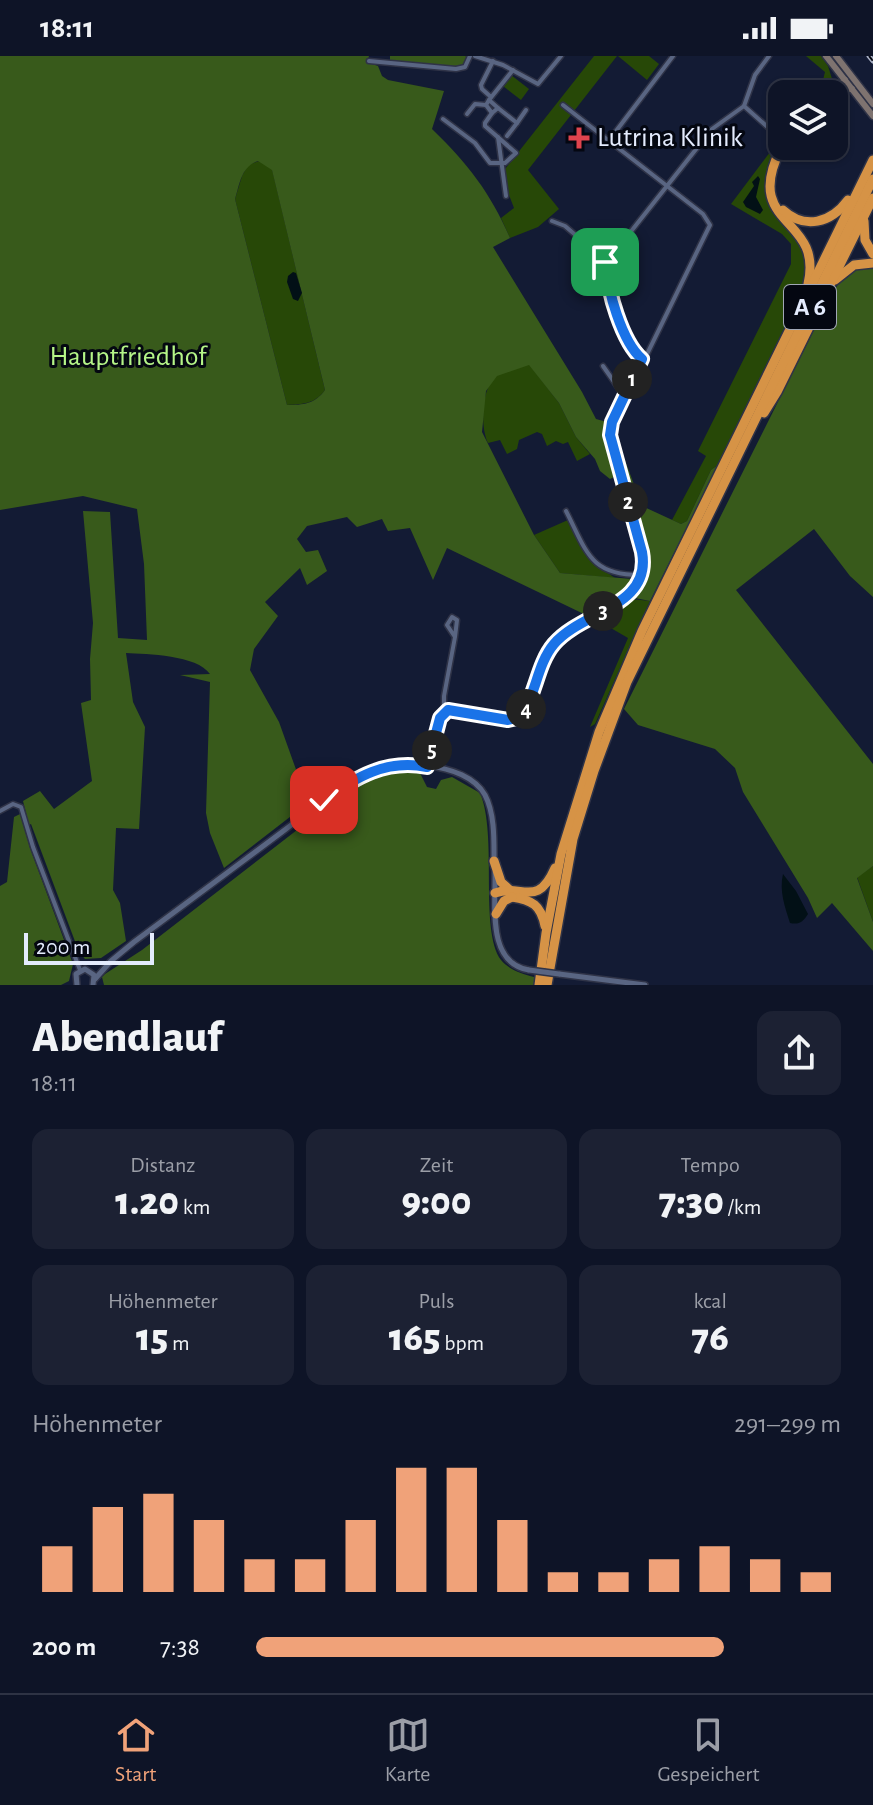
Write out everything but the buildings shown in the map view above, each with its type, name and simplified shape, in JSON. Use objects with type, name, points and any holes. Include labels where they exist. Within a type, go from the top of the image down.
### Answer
[{"type":"highway","name":"A 6","points":[[775,160],[768,187],[772,203],[799,234],[809,254],[810,276],[804,302]]},
{"type":"highway","points":[[777,160],[773,191],[783,211],[799,220],[817,222],[830,218],[868,180]]},
{"type":"highway","name":"A 6","points":[[548,985],[549,963],[573,839],[610,724],[627,682],[868,180],[873,160]]},
{"type":"highway","name":"A 6","points":[[539,985],[561,854],[599,732],[620,679],[804,302],[868,180]]},
{"type":"highway","points":[[747,435],[777,392],[873,198]]},
{"type":"highway","points":[[867,210],[864,236],[873,254]]},
{"type":"highway","points":[[828,289],[850,266],[873,263]]},
{"type":"highway","points":[[495,893],[527,893],[541,889],[550,879],[561,854]]},
{"type":"highway","points":[[494,861],[501,882],[511,894],[538,906],[546,933]]},
{"type":"highway","points":[[496,914],[511,894]]},
{"type":"main road","points":[[826,56],[845,80]]},
{"type":"main road","points":[[836,56],[873,104]]},
{"type":"main road","points":[[835,67],[836,80]]},
{"type":"main road","points":[[848,80],[855,80]]},
{"type":"main road","points":[[848,84],[873,116]]},
{"type":"street","points":[[369,61],[456,69],[465,67],[473,56],[493,61],[538,84],[561,56]]},
{"type":"street","points":[[610,139],[673,56]]},
{"type":"street","points":[[608,263],[712,129],[744,106],[755,75],[767,56]]},
{"type":"street","points":[[492,113],[481,85],[493,61]]},
{"type":"street","points":[[467,114],[475,104],[489,100],[513,70]]},
{"type":"street","points":[[489,100],[517,123]]},
{"type":"street","points":[[444,711],[459,710],[508,720],[521,717],[553,646],[571,629],[627,597],[642,575],[642,552],[610,440],[612,422],[709,229],[706,217],[563,105]]},
{"type":"street","points":[[744,106],[768,126]]},
{"type":"street","points":[[443,119],[475,143],[490,163],[509,162],[516,153],[485,126],[498,108]]},
{"type":"street","points":[[507,136],[526,110]]},
{"type":"street","points":[[498,137],[506,196]]},
{"type":"street","points":[[552,221],[565,226],[608,263],[615,308],[635,351],[642,359]]},
{"type":"street","points":[[603,366],[624,396]]},
{"type":"street","points":[[566,511],[585,549],[598,564],[620,575],[642,575]]},
{"type":"street","points":[[427,767],[444,711],[455,637]]},
{"type":"street","points":[[427,767],[434,762],[436,738]]},
{"type":"street","points":[[436,753],[444,766],[474,783],[487,799],[498,940],[502,953],[517,967],[529,970],[645,985]]},
{"type":"street","points":[[80,970],[90,970],[111,961],[358,776],[396,765],[427,767],[456,774]]},
{"type":"street","points":[[0,811],[13,804],[21,807],[80,970],[76,982],[70,985]]},
{"type":"street","points":[[94,982],[111,961]]},
{"type":"street","points":[[90,970],[94,982]]},
{"type":"green space","name":"Hauptfriedhof","points":[[0,56],[369,56],[367,62],[378,66],[382,76],[388,80],[444,91],[432,129],[457,154],[494,206],[510,238],[493,247],[596,419],[607,422],[606,435],[616,476],[610,479],[600,471],[595,459],[576,437],[559,403],[529,365],[497,376],[486,391],[482,432],[534,535],[560,573],[632,579],[634,587],[639,590],[647,575],[648,562],[619,458],[623,455],[642,506],[681,524],[687,521],[711,470],[718,465],[650,601],[625,596],[588,616],[447,548],[433,580],[410,528],[388,531],[382,519],[357,527],[347,517],[307,526],[297,539],[306,552],[318,550],[327,571],[307,585],[300,568],[265,602],[278,616],[254,649],[250,670],[279,722],[308,803],[224,868],[210,833],[206,813],[210,682],[180,675],[210,674],[183,659],[126,653],[133,702],[145,727],[139,829],[116,828],[113,890],[120,903],[126,941],[101,958],[85,959],[79,952],[29,825],[23,801],[40,791],[54,809],[92,781],[81,703],[91,700],[93,623],[83,511],[110,512],[118,638],[147,640],[144,564],[137,509],[83,496],[0,510]],"holes":[[[258,161],[272,170],[325,390],[313,401],[298,405],[287,405],[235,199],[248,167]]]},
{"type":"green space","points":[[390,56],[468,57],[466,65],[458,68],[390,61]]},
{"type":"green space","points":[[594,56],[617,56],[528,170],[559,209],[538,227],[510,238],[501,218],[514,208],[505,169]]},
{"type":"green space","points":[[618,56],[649,56],[659,64],[647,80]]},
{"type":"green space","points":[[806,56],[821,56],[832,80],[823,80],[825,72]]},
{"type":"green space","points":[[511,75],[529,89],[521,100],[503,86]]},
{"type":"green space","points":[[768,155],[768,160],[772,160],[767,194],[806,253],[808,279],[718,465],[711,470],[687,521],[681,524],[672,520],[706,456],[698,451],[791,264],[791,244],[782,234],[731,204]]},
{"type":"green space","points":[[259,161],[272,169],[325,390],[313,401],[303,404],[287,405],[235,199],[248,165]]},
{"type":"green space","points":[[858,266],[873,266],[873,597],[850,576],[814,529],[736,590],[873,764],[873,866],[857,878],[873,922],[873,951],[832,903],[817,918],[743,792],[735,768],[715,749],[638,725],[624,709],[834,290],[846,274]]},
{"type":"green space","points":[[529,364],[559,403],[576,437],[590,454],[577,461],[568,442],[563,444],[556,441],[547,446],[542,434],[537,432],[519,440],[517,449],[507,454],[500,440],[488,443],[484,408],[488,388],[500,373]]},
{"type":"green space","points":[[568,520],[587,553],[615,578],[560,573],[534,535]]},
{"type":"green space","points":[[631,599],[650,601],[595,724],[590,727],[628,638],[597,620]]},
{"type":"green space","points":[[406,768],[419,771],[427,787],[436,789],[441,780],[452,777],[480,793],[488,833],[489,905],[495,946],[501,960],[508,966],[534,977],[534,985],[104,985],[102,977],[105,974],[142,950],[328,806],[328,800],[365,778]]},
{"type":"green space","points":[[20,814],[73,964],[69,981],[61,985],[0,985],[0,886],[7,882],[14,817]]},
{"type":"green space","points":[[873,866],[873,922],[857,877]]},
{"type":"shaded area","points":[[758,176],[756,197],[763,210],[760,214],[743,202]]},
{"type":"shaded area","points":[[293,272],[302,293],[298,301],[293,299],[287,282]]},
{"type":"shaded area","points":[[783,874],[808,914],[798,923],[790,923],[788,917],[782,893]]},
{"type":"railway","points":[[869,56],[873,61]]},
{"type":"place","name":"Lutrina Klinik","points":[[579,138]]},
{"type":"route","points":[[324,800],[360,775],[400,765],[427,767],[444,711],[459,710],[508,720],[521,717],[548,653],[556,642],[578,624],[627,597],[639,583],[644,564],[642,552],[610,435],[612,422],[642,359],[619,320],[608,263],[605,262]]}]
